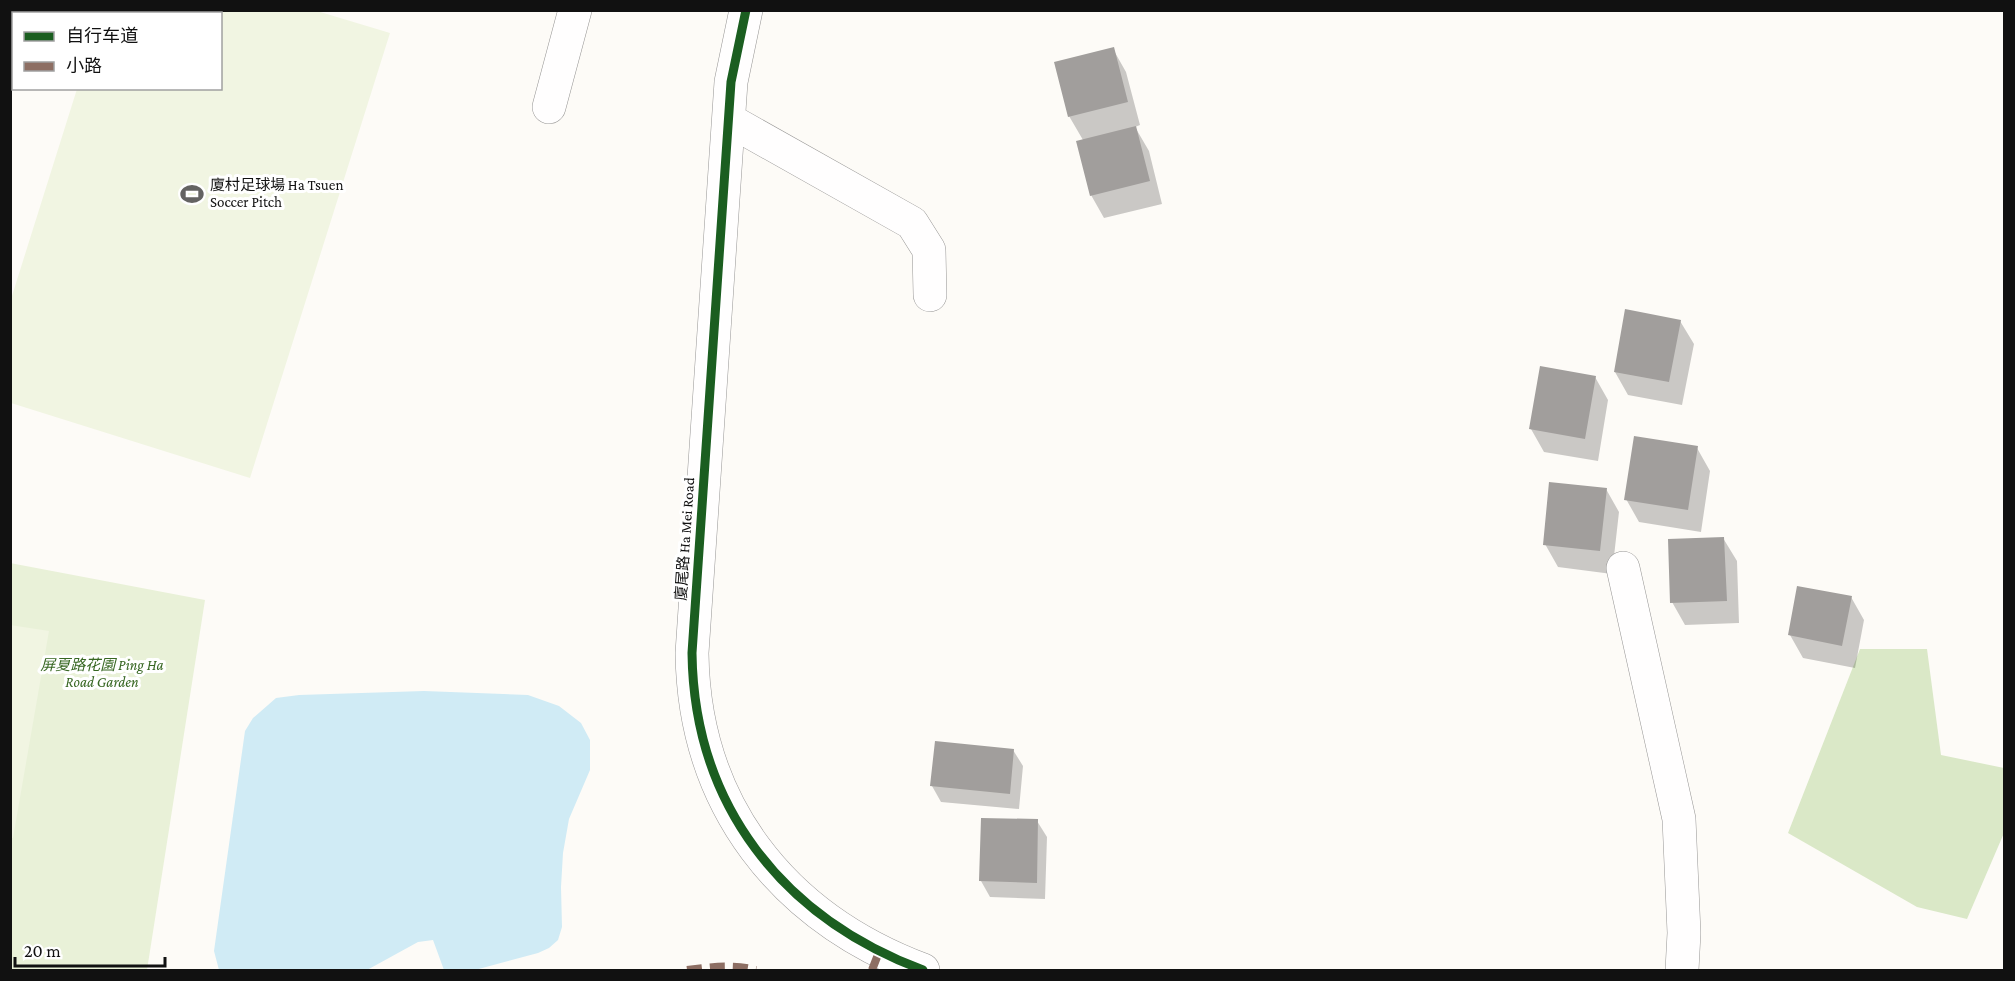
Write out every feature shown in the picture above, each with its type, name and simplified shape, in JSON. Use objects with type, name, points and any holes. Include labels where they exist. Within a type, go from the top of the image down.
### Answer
[{"type":"street","points":[[549,107],[574,10]]},
{"type":"street","name":"廈尾路 Ha Mei Road","points":[[746,10],[731,82],[693,653],[693,683],[698,720],[719,787],[735,818],[761,857],[806,902],[840,928],[879,952],[923,970]]},
{"type":"street","points":[[729,120],[912,223],[929,250],[930,295]]},
{"type":"street","points":[[1623,568],[1678,819],[1684,933],[1682,970]]},
{"type":"green space","name":"廈村足球場 Ha Tsuen Soccer Pitch","points":[[317,11],[390,33],[250,478],[11,403],[11,299],[77,90],[222,90],[222,12],[102,12]]},
{"type":"green space","name":"屏夏路花園 Ping Ha Road Garden","points":[[10,563],[205,600],[147,970],[11,970]]},
{"type":"green space","points":[[10,625],[49,631],[13,838],[10,838]]},
{"type":"green space","points":[[1860,649],[1927,649],[1941,755],[2004,768],[2004,833],[1967,919],[1917,907],[1788,833]]},
{"type":"water","points":[[424,691],[528,695],[559,706],[581,723],[590,740],[590,770],[569,819],[563,853],[562,927],[558,940],[549,948],[538,953],[475,970],[444,970],[433,940],[418,942],[367,970],[219,970],[214,951],[245,731],[253,718],[276,698],[299,695]]},
{"type":"building","points":[[1114,47],[1128,102],[1068,117],[1054,62]]},
{"type":"building","points":[[1136,126],[1150,181],[1090,196],[1076,141]]},
{"type":"building","points":[[1625,309],[1681,320],[1669,382],[1614,372]]},
{"type":"building","points":[[1540,366],[1596,376],[1585,439],[1529,429]]},
{"type":"building","points":[[1634,436],[1698,446],[1688,510],[1624,500]]},
{"type":"building","points":[[1549,482],[1607,488],[1600,551],[1543,545]]},
{"type":"building","points":[[1724,537],[1727,601],[1670,603],[1668,539]]},
{"type":"building","points":[[1797,586],[1852,596],[1842,646],[1788,635]]},
{"type":"building","points":[[935,741],[1014,749],[1010,794],[930,786]]},
{"type":"building","points":[[981,818],[1038,819],[1037,883],[979,881]]},
{"type":"marked path","points":[[872,970],[879,952]]},
{"type":"marked path","points":[[687,970],[713,967],[756,970]]},
{"type":"cycle path","points":[[746,10],[731,82],[692,653],[697,708],[709,759],[729,806],[755,849],[788,886],[828,919],[873,947],[923,970]]},
{"type":"place","name":"廈村足球場 Ha Tsuen Soccer Pitch","points":[[192,194]]}]
